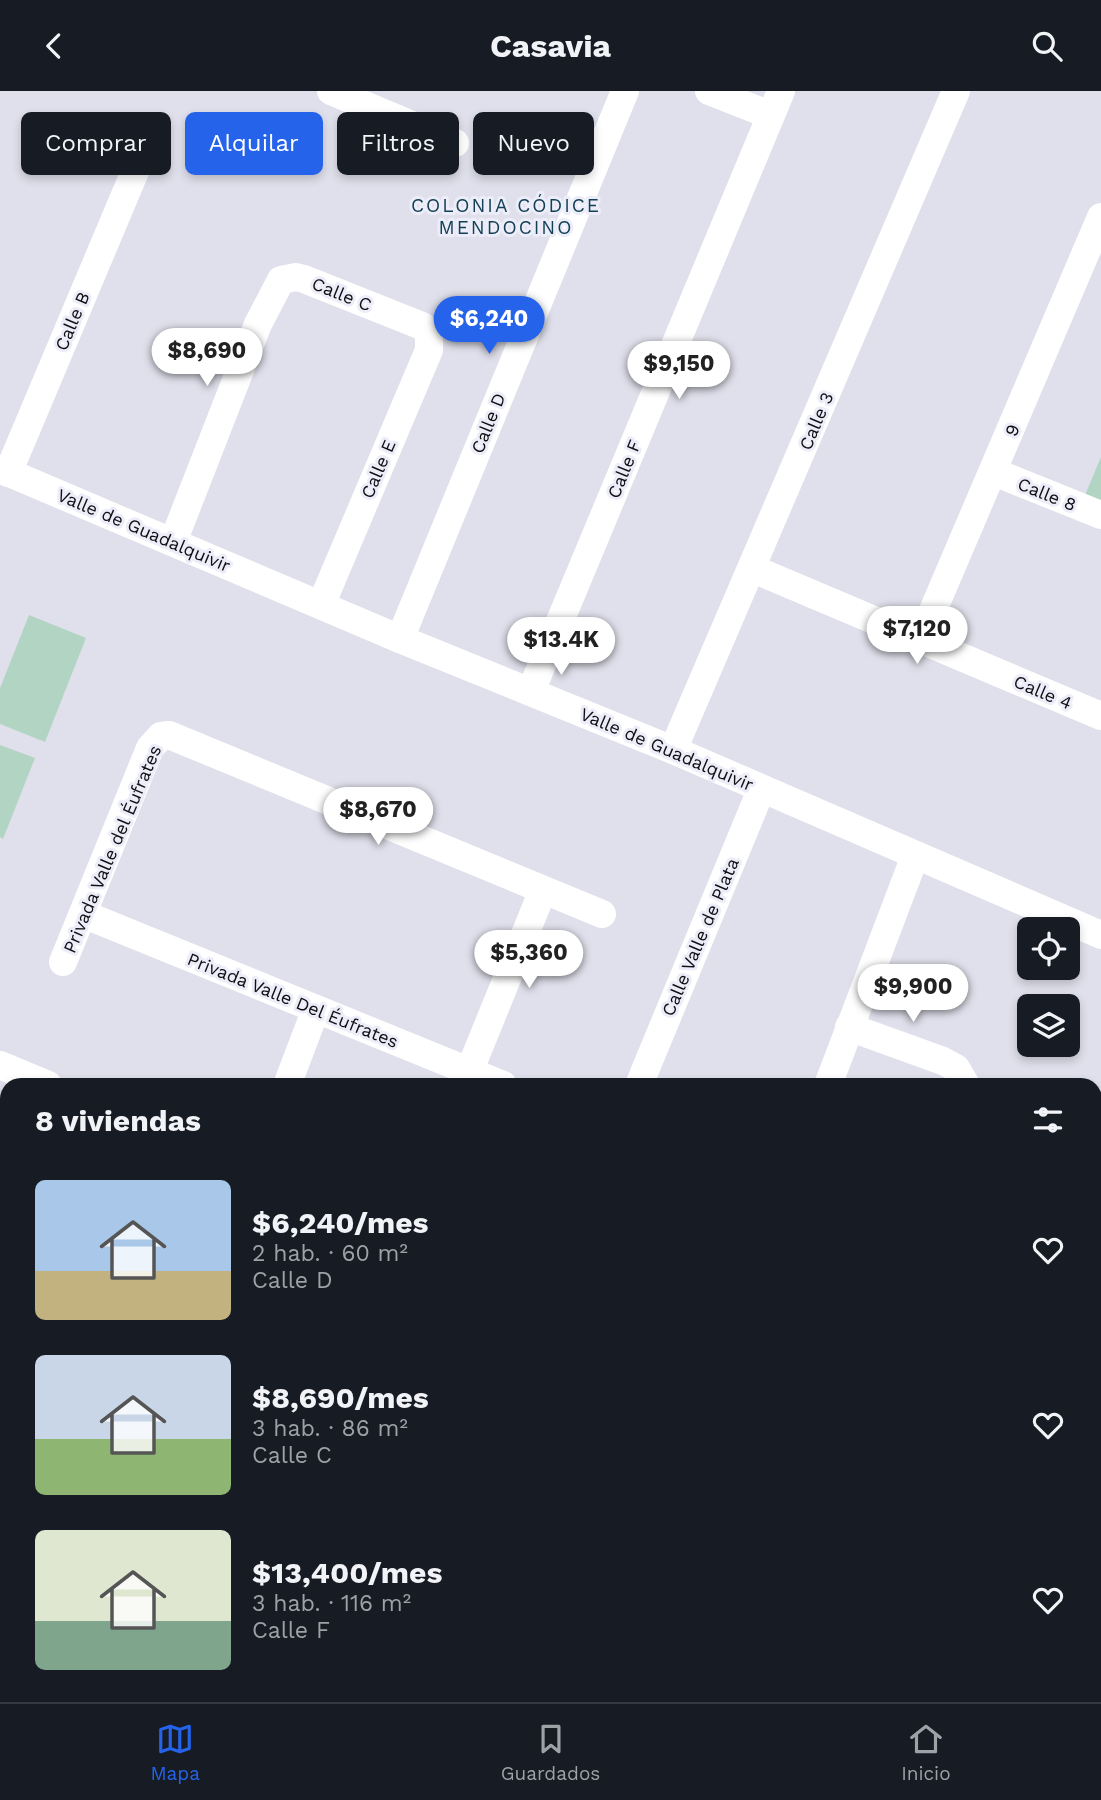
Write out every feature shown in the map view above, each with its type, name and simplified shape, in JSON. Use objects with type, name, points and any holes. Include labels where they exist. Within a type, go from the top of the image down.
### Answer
[{"type":"street","points":[[331,91],[381,112]]},
{"type":"street","name":"Calle D","points":[[400,639],[625,91]]},
{"type":"street","points":[[709,91],[775,103]]},
{"type":"street","name":"Calle 3","points":[[673,750],[956,91]]},
{"type":"street","name":"Calle F","points":[[531,691],[775,103]]},
{"type":"street","name":"Calle B","points":[[4,471],[133,175]]},
{"type":"street","name":"9","points":[[920,641],[1101,217]]},
{"type":"street","name":"Calle C","points":[[173,542],[258,324],[281,280],[296,277],[304,279],[422,326],[429,333]]},
{"type":"street","name":"Calle E","points":[[321,605],[429,350],[429,333]]},
{"type":"street","name":"Valle de Guadalquivir","points":[[4,471],[400,639],[673,750],[1099,937]]},
{"type":"street","name":"Calle 8","points":[[994,472],[1101,515]]},
{"type":"street","name":"Calle 4","points":[[753,569],[1101,716]]},
{"type":"street","name":"Privada Valle Del Éufrates","points":[[161,736],[178,737],[602,914]]},
{"type":"street","name":"Privada Valle del Éufrates","points":[[64,962],[150,748],[161,736]]},
{"type":"street","name":"Calle Valle de Plata","points":[[642,1078],[761,790]]},
{"type":"street","points":[[831,1078],[915,856]]},
{"type":"street","points":[[469,1072],[543,890]]},
{"type":"street","name":"Privada Valle Del Éufrates","points":[[83,914],[485,1078]]},
{"type":"street","name":"Privada Valle del Éufrates","points":[[290,1078],[316,1009]]},
{"type":"street","points":[[849,1027],[943,1061],[956,1068],[962,1078]]},
{"type":"street","points":[[0,1065],[31,1078]]},
{"type":"green space","points":[[1101,457],[1101,501],[1085,495]]},
{"type":"green space","points":[[29,615],[86,638],[45,742],[0,724],[0,688]]},
{"type":"green space","points":[[0,745],[35,758],[3,839],[0,837]]},
{"type":"district","name":"COLONIA CÓDICE MENDOCINO","points":[[506,216]]}]
